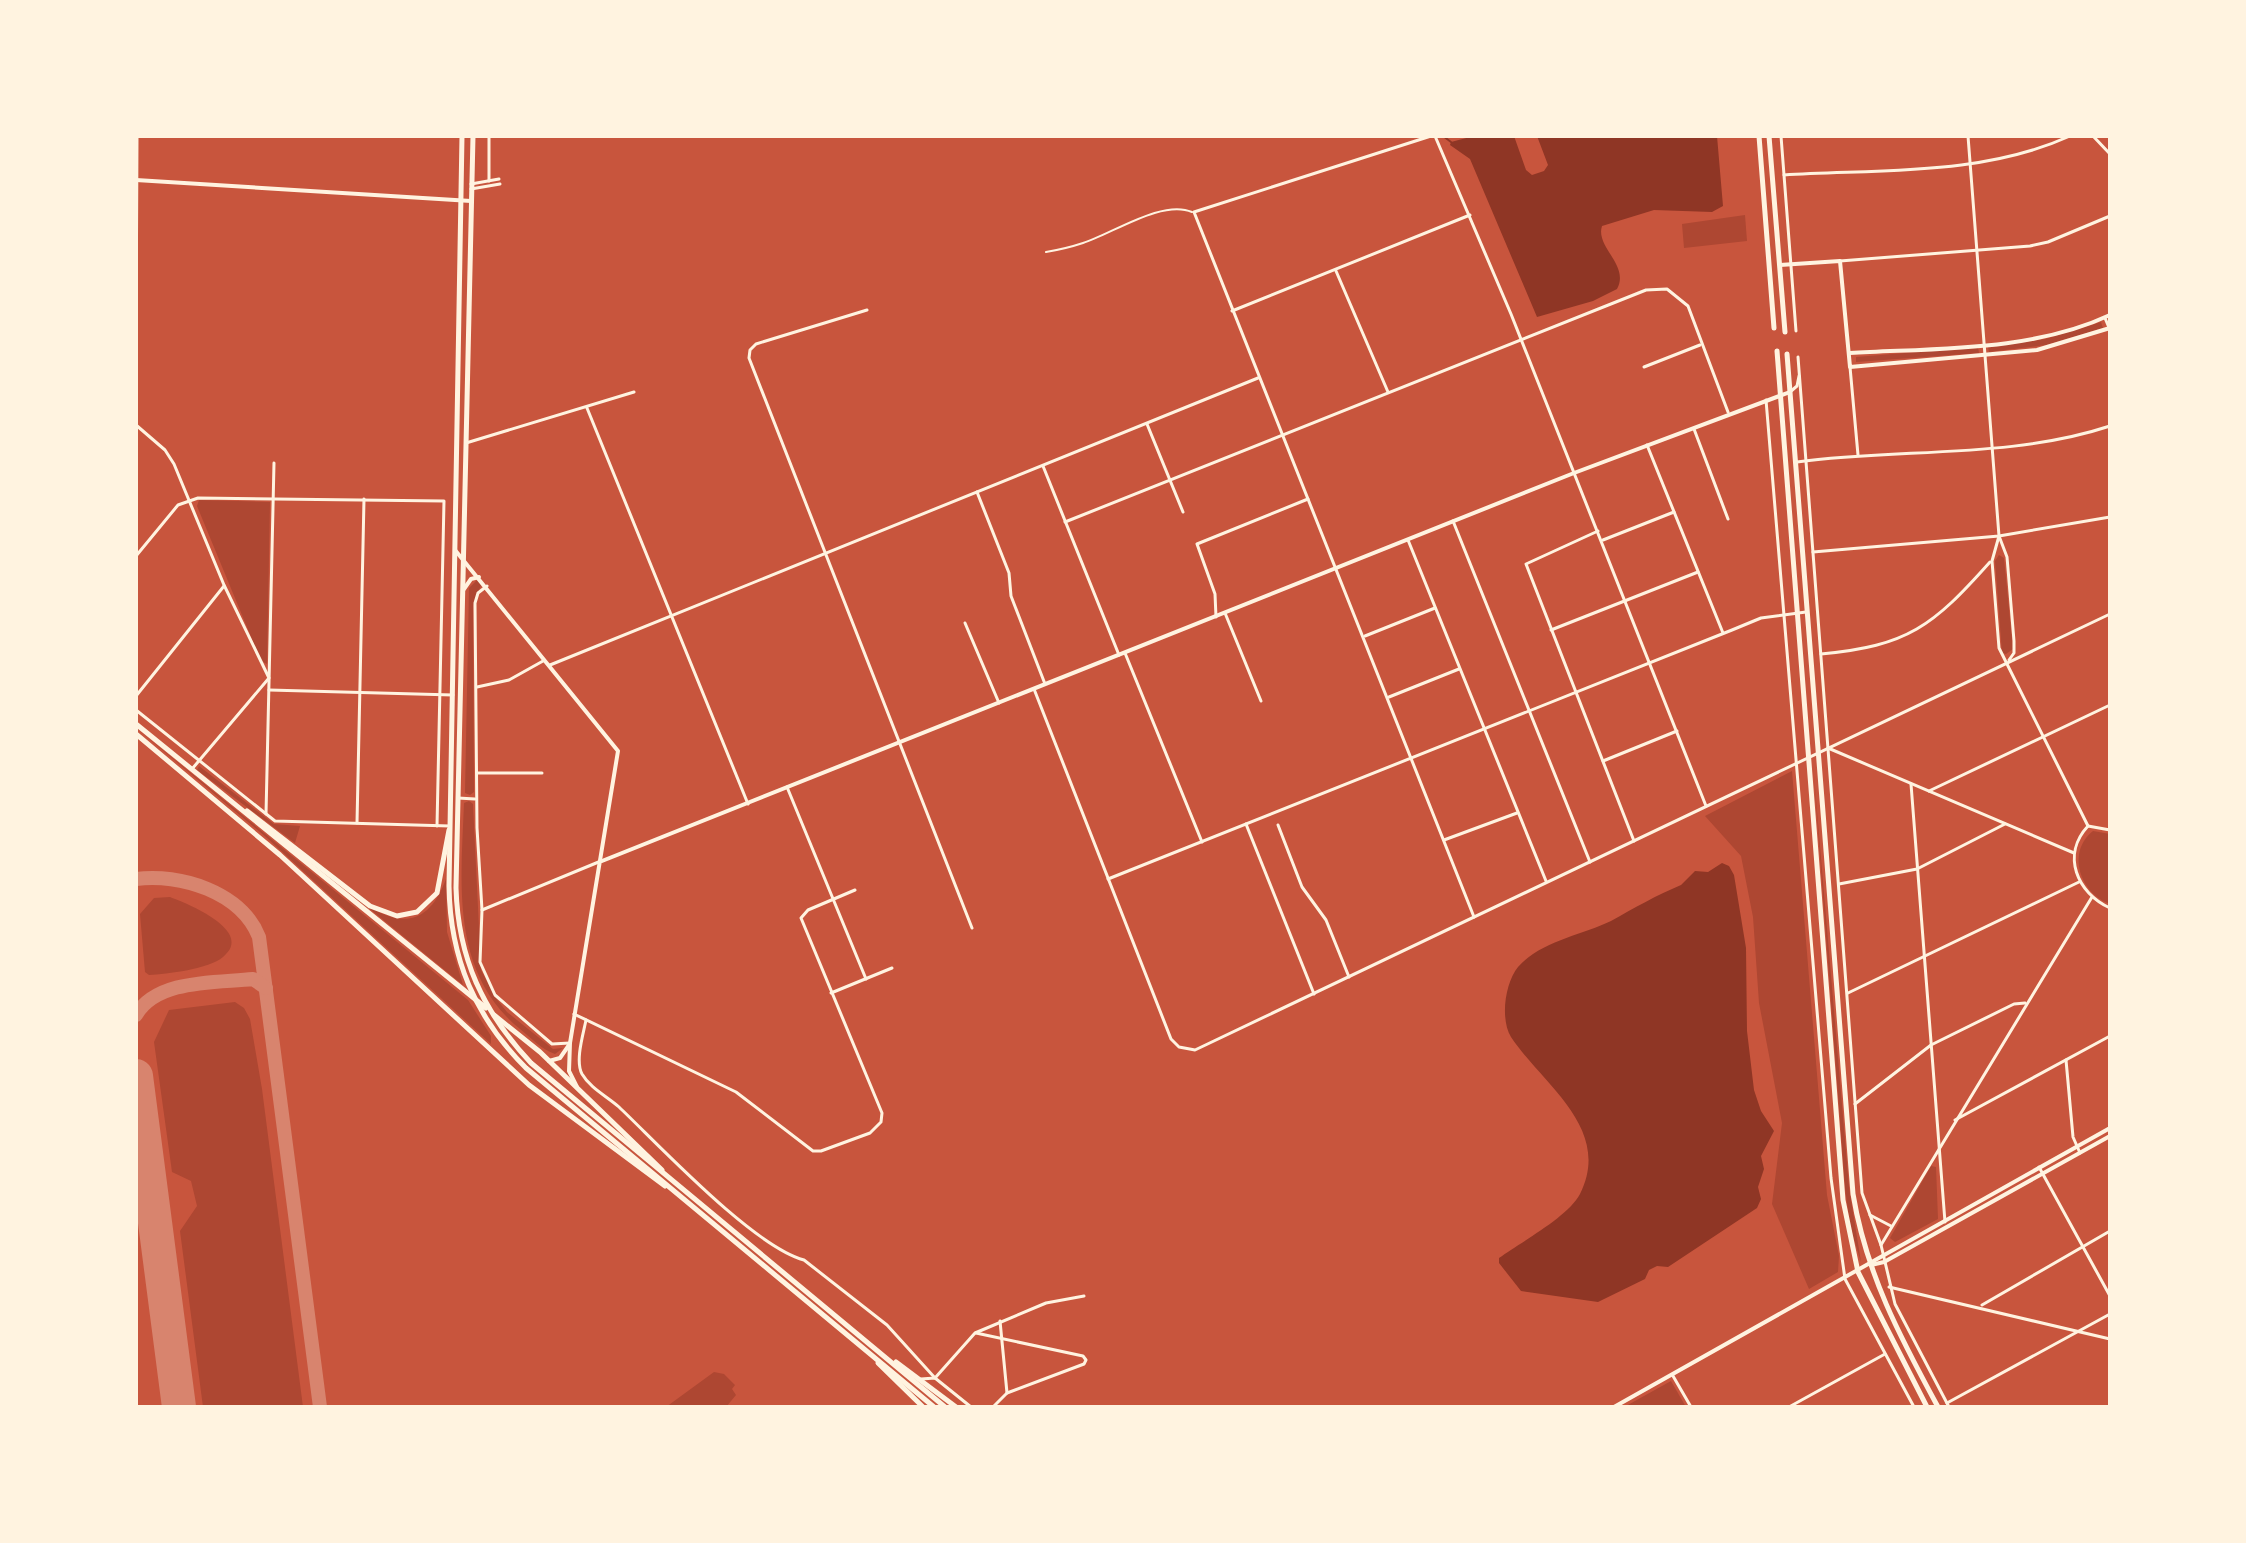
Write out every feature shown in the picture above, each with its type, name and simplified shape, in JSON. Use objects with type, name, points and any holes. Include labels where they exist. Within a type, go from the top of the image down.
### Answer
[{"type":"main road","points":[[462,136],[449,905],[454,944],[478,1008],[494,1032],[526,1068],[934,1407]]},
{"type":"main road","points":[[473,136],[458,798],[458,916],[467,962],[480,994],[499,1026],[531,1063],[945,1407]]},
{"type":"main road","points":[[1759,136],[1774,328]]},
{"type":"main road","points":[[1769,136],[1785,332]]},
{"type":"main road","points":[[1777,351],[1840,1176],[1858,1272],[1927,1407]]},
{"type":"main road","points":[[1787,354],[1850,1171],[1869,1265],[1888,1315],[1938,1407]]},
{"type":"main road","points":[[136,724],[507,1024],[660,1165],[664,1173]]},
{"type":"main road","points":[[136,734],[260,837],[553,1104],[657,1183],[670,1188]]},
{"type":"main road","points":[[214,788],[370,906],[391,915],[417,912],[437,893],[450,827]]},
{"type":"main road","points":[[882,1352],[956,1407]]},
{"type":"main road","points":[[876,1359],[923,1407]]},
{"type":"street","points":[[136,341],[137,136]]},
{"type":"street","points":[[489,136],[489,181]]},
{"type":"street","points":[[1474,917],[1194,212],[1433,136],[1470,215],[1706,806]]},
{"type":"street","points":[[1781,136],[1796,331]]},
{"type":"street","points":[[1968,136],[1999,536],[2007,557],[2014,641],[2014,653],[2007,662]]},
{"type":"street","points":[[1784,175],[1970,164],[2041,149],[2070,136]]},
{"type":"street","points":[[2093,136],[2110,154]]},
{"type":"street","points":[[136,180],[471,201]]},
{"type":"street","points":[[489,181],[499,181],[471,186],[489,181]]},
{"type":"street","points":[[1232,311],[1470,215]]},
{"type":"street","points":[[1780,265],[1976,252],[2048,242],[2110,216]]},
{"type":"street","points":[[1840,261],[1858,455]]},
{"type":"street","points":[[1335,269],[1388,392]]},
{"type":"street","points":[[1065,522],[1646,290],[1670,291],[1688,306],[1728,412]]},
{"type":"street","points":[[867,310],[756,344],[750,350],[749,358],[972,928]]},
{"type":"street","points":[[1850,353],[1982,345],[2037,336],[2107,317],[2110,329],[2037,350],[1850,367]]},
{"type":"street","points":[[1644,367],[1702,344]]},
{"type":"street","points":[[1798,357],[1862,1193],[1884,1255],[1889,1287],[1902,1322],[1948,1405],[2110,1314]]},
{"type":"street","points":[[482,910],[1728,412],[1790,392],[1797,386],[1800,368]]},
{"type":"street","points":[[550,665],[1259,378]]},
{"type":"street","points":[[466,443],[634,392]]},
{"type":"street","points":[[1765,399],[1783,578],[1831,1178],[1845,1279],[1914,1407]]},
{"type":"street","points":[[587,408],[748,804]]},
{"type":"street","points":[[1147,424],[1183,512]]},
{"type":"street","points":[[136,425],[165,450],[269,678]]},
{"type":"street","points":[[1795,462],[1858,455],[1993,448],[2110,426]]},
{"type":"street","points":[[1693,427],[1728,519]]},
{"type":"street","points":[[1647,445],[1723,633]]},
{"type":"street","points":[[266,814],[274,463]]},
{"type":"street","points":[[1043,466],[1119,656]]},
{"type":"street","points":[[977,492],[1009,573],[1011,596],[1046,684]]},
{"type":"street","points":[[357,824],[364,499]]},
{"type":"street","points":[[1216,617],[1215,594],[1197,544],[1308,499]]},
{"type":"street","points":[[136,556],[178,505],[189,500],[444,501],[437,826]]},
{"type":"street","points":[[1602,540],[1674,512]]},
{"type":"street","points":[[1813,552],[1999,536],[2110,517]]},
{"type":"street","points":[[1453,521],[1590,862]]},
{"type":"street","points":[[1598,531],[1526,564],[1634,841]]},
{"type":"street","points":[[1999,536],[1992,561],[1999,648],[2088,826]]},
{"type":"street","points":[[1408,540],[1547,883]]},
{"type":"street","points":[[455,550],[480,577],[618,751],[570,1043],[569,1071],[579,1089]]},
{"type":"street","points":[[1821,654],[1863,650],[1898,641],[1944,612],[1992,561]]},
{"type":"street","points":[[1783,578],[1793,571]]},
{"type":"street","points":[[1551,630],[1698,572]]},
{"type":"street","points":[[464,589],[471,579],[480,577]]},
{"type":"street","points":[[136,696],[224,585]]},
{"type":"street","points":[[487,586],[478,593],[475,603],[476,799],[482,910],[480,962],[495,995],[552,1044],[570,1043]]},
{"type":"street","points":[[1364,637],[1435,608]]},
{"type":"street","points":[[1108,879],[1723,633],[1785,614],[1806,612]]},
{"type":"street","points":[[1225,613],[1261,701]]},
{"type":"street","points":[[1034,689],[1171,1039],[1188,1051],[1207,1046],[2110,614]]},
{"type":"street","points":[[965,623],[999,703]]},
{"type":"street","points":[[1125,653],[1202,842]]},
{"type":"street","points":[[477,687],[509,680],[545,659]]},
{"type":"street","points":[[1387,697],[1459,669]]},
{"type":"street","points":[[191,769],[269,678]]},
{"type":"street","points":[[269,690],[453,695]]},
{"type":"street","points":[[1929,791],[2110,705]]},
{"type":"street","points":[[136,710],[275,821],[450,827]]},
{"type":"street","points":[[1603,761],[1677,731]]},
{"type":"street","points":[[1828,748],[2074,853]]},
{"type":"street","points":[[477,773],[542,773]]},
{"type":"street","points":[[1911,784],[1937,1147],[1947,1227]]},
{"type":"street","points":[[787,787],[866,979]]},
{"type":"street","points":[[458,798],[476,799]]},
{"type":"street","points":[[1444,840],[1517,813]]},
{"type":"street","points":[[1246,824],[1314,994]]},
{"type":"street","points":[[1839,884],[1917,869],[2005,824]]},
{"type":"street","points":[[1278,825],[1302,887],[1326,920],[1349,977]]},
{"type":"street","points":[[2088,826],[2110,830]]},
{"type":"street","points":[[2088,826],[2075,844],[2079,882],[2092,897],[2110,908]]},
{"type":"street","points":[[1847,993],[2079,882]]},
{"type":"street","points":[[574,1014],[736,1092],[804,1145],[821,1151],[870,1133],[881,1122],[882,1113],[801,918],[804,913],[855,890]]},
{"type":"street","points":[[1881,1245],[1937,1147],[2092,897]]},
{"type":"street","points":[[831,993],[892,968]]},
{"type":"street","points":[[1855,1104],[1931,1045],[2014,1004],[2026,1003]]},
{"type":"street","points":[[586,1020],[580,1061],[584,1077],[622,1110],[654,1145],[721,1203],[787,1255],[804,1260],[887,1325],[935,1378],[971,1407]]},
{"type":"street","points":[[1955,1120],[2110,1036]]},
{"type":"street","points":[[549,1061],[560,1058],[570,1043]]},
{"type":"street","points":[[2066,1060],[2080,1153]]},
{"type":"street","points":[[1619,1406],[2110,1128]]},
{"type":"street","points":[[1869,1265],[1884,1262],[2110,1136]]},
{"type":"street","points":[[2039,1167],[2110,1296]]},
{"type":"street","points":[[1870,1215],[1891,1226]]},
{"type":"street","points":[[1981,1306],[2110,1231]]},
{"type":"street","points":[[1889,1287],[1981,1306],[2110,1339]]},
{"type":"street","points":[[921,1379],[935,1378],[975,1333],[1000,1320],[1046,1303],[1084,1296]]},
{"type":"street","points":[[1000,1320],[1007,1393]]},
{"type":"street","points":[[975,1333],[1083,1356],[1086,1360],[1084,1364],[1007,1393],[993,1407]]},
{"type":"street","points":[[1789,1407],[1885,1354]]},
{"type":"street","points":[[1673,1375],[1691,1407]]},
{"type":"lane","points":[[1046,252],[1087,243],[1128,223],[1169,210],[1194,212]]},
{"type":"shaded area","points":[[1474,136],[1514,136],[1526,170],[1532,175],[1544,171],[1548,165],[1537,136],[1717,136],[1723,206],[1712,212],[1654,210],[1602,226],[1603,241],[1619,272],[1617,289],[1593,301],[1537,317],[1470,159],[1450,145],[1451,142]]},
{"type":"shaded area","points":[[1745,215],[1747,241],[1684,248],[1682,224]]},
{"type":"shaded area","points":[[2101,322],[2103,328],[2046,345],[1989,352],[1988,347],[2045,339]]},
{"type":"shaded area","points":[[1978,347],[1979,353],[1856,362],[1856,357]]},
{"type":"shaded area","points":[[199,500],[270,502],[267,664],[261,661],[197,506]]},
{"type":"shaded area","points":[[1999,555],[2004,558],[2013,649],[2006,654],[2002,653],[1995,561]]},
{"type":"shaded area","points":[[478,579],[481,585],[473,606],[474,792],[470,795],[465,793],[469,588]]},
{"type":"shaded area","points":[[136,728],[468,1000],[491,1036],[491,1044],[267,838]]},
{"type":"shaded area","points":[[1813,764],[1849,1187],[1861,1262],[1850,1226],[1845,1188]]},
{"type":"shaded area","points":[[199,766],[274,824],[300,826],[295,843],[197,770]]},
{"type":"shaded area","points":[[1792,771],[1827,1195],[1839,1256],[1838,1272],[1809,1289],[1772,1204],[1782,1123],[1759,1003],[1753,917],[1741,856],[1705,816]]},
{"type":"shaded area","points":[[469,801],[473,804],[481,970],[507,1012],[553,1049],[563,1048],[555,1054],[536,1043],[497,1006],[481,981],[471,954],[462,895],[464,803]]},
{"type":"shaded area","points":[[2093,831],[2110,834],[2110,904],[2091,891],[2080,872],[2080,850]]},
{"type":"shaded area","points":[[1722,863],[1729,866],[1734,875],[1746,948],[1747,1031],[1754,1090],[1761,1111],[1774,1131],[1761,1156],[1764,1169],[1758,1187],[1761,1199],[1757,1208],[1668,1267],[1657,1266],[1649,1270],[1645,1279],[1598,1302],[1521,1291],[1499,1263],[1499,1258],[1555,1220],[1574,1203],[1588,1170],[1588,1148],[1570,1108],[1511,1037],[1505,1011],[1510,982],[1518,967],[1538,951],[1611,921],[1681,885],[1695,871],[1708,872]]},
{"type":"shaded area","points":[[446,879],[447,932],[463,985],[355,897],[382,914],[400,919],[417,916],[433,904]]},
{"type":"shaded area","points":[[170,897],[203,912],[225,928],[231,938],[231,947],[223,957],[208,965],[149,975],[145,972],[140,914],[154,898]]},
{"type":"shaded area","points":[[235,1002],[244,1008],[250,1019],[262,1089],[303,1407],[203,1407],[180,1231],[197,1206],[191,1181],[172,1172],[154,1042],[169,1010]]},
{"type":"shaded area","points":[[1931,1166],[1936,1167],[1938,1219],[1895,1242],[1890,1238]]},
{"type":"shaded area","points":[[714,1372],[724,1374],[735,1385],[732,1389],[736,1395],[726,1407],[666,1407]]},
{"type":"shaded area","points":[[1671,1381],[1686,1407],[1626,1406]]},
{"type":"waterway","points":[[1443,136],[1451,142]]},
{"type":"taxiway","points":[[136,879],[171,879],[224,897],[250,921],[259,937],[320,1407]]},
{"type":"taxiway","points":[[136,1015],[158,995],[188,985],[253,979],[266,988]]},
{"type":"runway","points":[[136,1076],[179,1407]]}]
